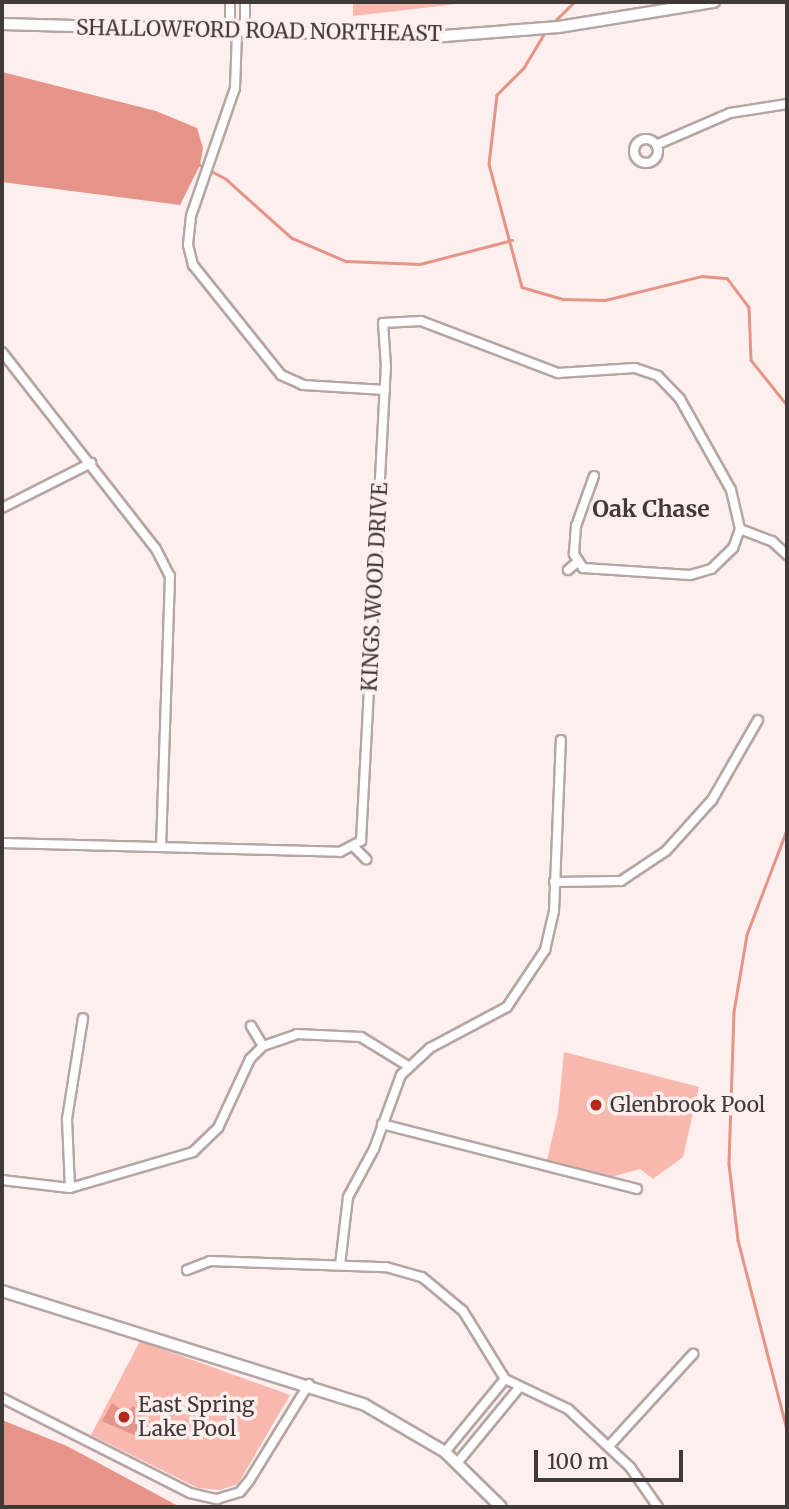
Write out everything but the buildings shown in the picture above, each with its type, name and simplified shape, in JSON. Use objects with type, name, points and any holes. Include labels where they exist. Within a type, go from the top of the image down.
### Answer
[{"type":"main road","name":"SHALLOWFORD ROAD NORTHEAST","points":[[2,24],[382,37],[559,27],[715,2]]},
{"type":"street","points":[[230,2],[237,33],[232,108],[188,226],[193,265],[281,375],[303,385],[385,390]]},
{"type":"street","points":[[237,33],[245,21],[245,2]]},
{"type":"street","points":[[656,145],[739,110],[787,104]]},
{"type":"street","name":"KINGS WOOD DRIVE","points":[[355,848],[363,831],[385,390],[383,323],[421,321],[558,373],[635,368],[658,376],[680,400],[732,490],[740,528]]},
{"type":"street","points":[[2,352],[91,463],[170,576],[161,847]]},
{"type":"street","points":[[2,508],[91,463]]},
{"type":"street","points":[[568,570],[576,563],[576,526],[594,476]]},
{"type":"street","points":[[576,563],[592,569],[700,573],[727,556],[740,528],[772,541],[787,555]]},
{"type":"street","points":[[554,882],[621,881],[666,851],[712,800],[758,720]]},
{"type":"street","points":[[340,1265],[345,1209],[382,1124],[392,1091],[408,1066],[430,1048],[491,1018],[524,988],[551,931],[561,740]]},
{"type":"street","points":[[2,842],[340,852],[355,848],[366,859]]},
{"type":"street","points":[[70,1188],[67,1119],[82,1018]]},
{"type":"street","points":[[251,1026],[262,1046]]},
{"type":"street","points":[[2,1180],[70,1188],[181,1157],[203,1144],[222,1120],[244,1067],[262,1046],[297,1034],[351,1035],[378,1043],[408,1066]]},
{"type":"street","points":[[382,1124],[637,1189]]},
{"type":"street","points":[[187,1270],[210,1261],[386,1267],[432,1282],[463,1311],[505,1379],[519,1389],[561,1404],[608,1447],[658,1507]]},
{"type":"street","points":[[2,1291],[309,1384],[389,1416],[458,1462],[501,1507]]},
{"type":"street","points":[[608,1447],[694,1354]]},
{"type":"street","points":[[445,1452],[505,1379]]},
{"type":"street","points":[[2,1398],[190,1493],[217,1499],[240,1492],[249,1481],[309,1384]]},
{"type":"street","points":[[458,1462],[519,1389]]},
{"type":"shaded area","points":[[353,2],[474,2],[353,16]]},
{"type":"shaded area","points":[[2,72],[156,111],[197,128],[203,148],[200,165],[180,205],[2,182]]},
{"type":"shaded area","points":[[564,1052],[699,1087],[683,1157],[653,1179],[640,1169],[611,1177],[547,1160],[558,1113]]},
{"type":"shaded area","points":[[140,1341],[290,1395],[238,1484],[220,1490],[198,1488],[91,1435]]},
{"type":"shaded area","name":"East Spring Lake Pool","points":[[112,1403],[127,1413],[133,1406],[146,1412],[134,1435],[102,1421]]},
{"type":"shaded area","points":[[2,1420],[67,1446],[180,1507],[2,1507]]},
{"type":"waterway","points":[[554,22],[574,2]]},
{"type":"waterway","points":[[545,33],[524,68],[497,95],[489,164],[522,287],[563,299],[605,300],[702,276],[727,278],[749,307],[751,360],[787,405]]},
{"type":"waterway","points":[[200,165],[226,179],[292,238],[346,261],[420,264],[512,240]]},
{"type":"waterway","points":[[787,830],[747,935],[734,1012],[729,1164],[738,1240],[787,1429]]},
{"type":"place","name":"Glenbrook Pool","points":[[596,1105]]},
{"type":"place","name":"East Spring Lake Pool","points":[[124,1417]]},
{"type":"district","name":"Oak Chase","points":[[651,509]]}]
